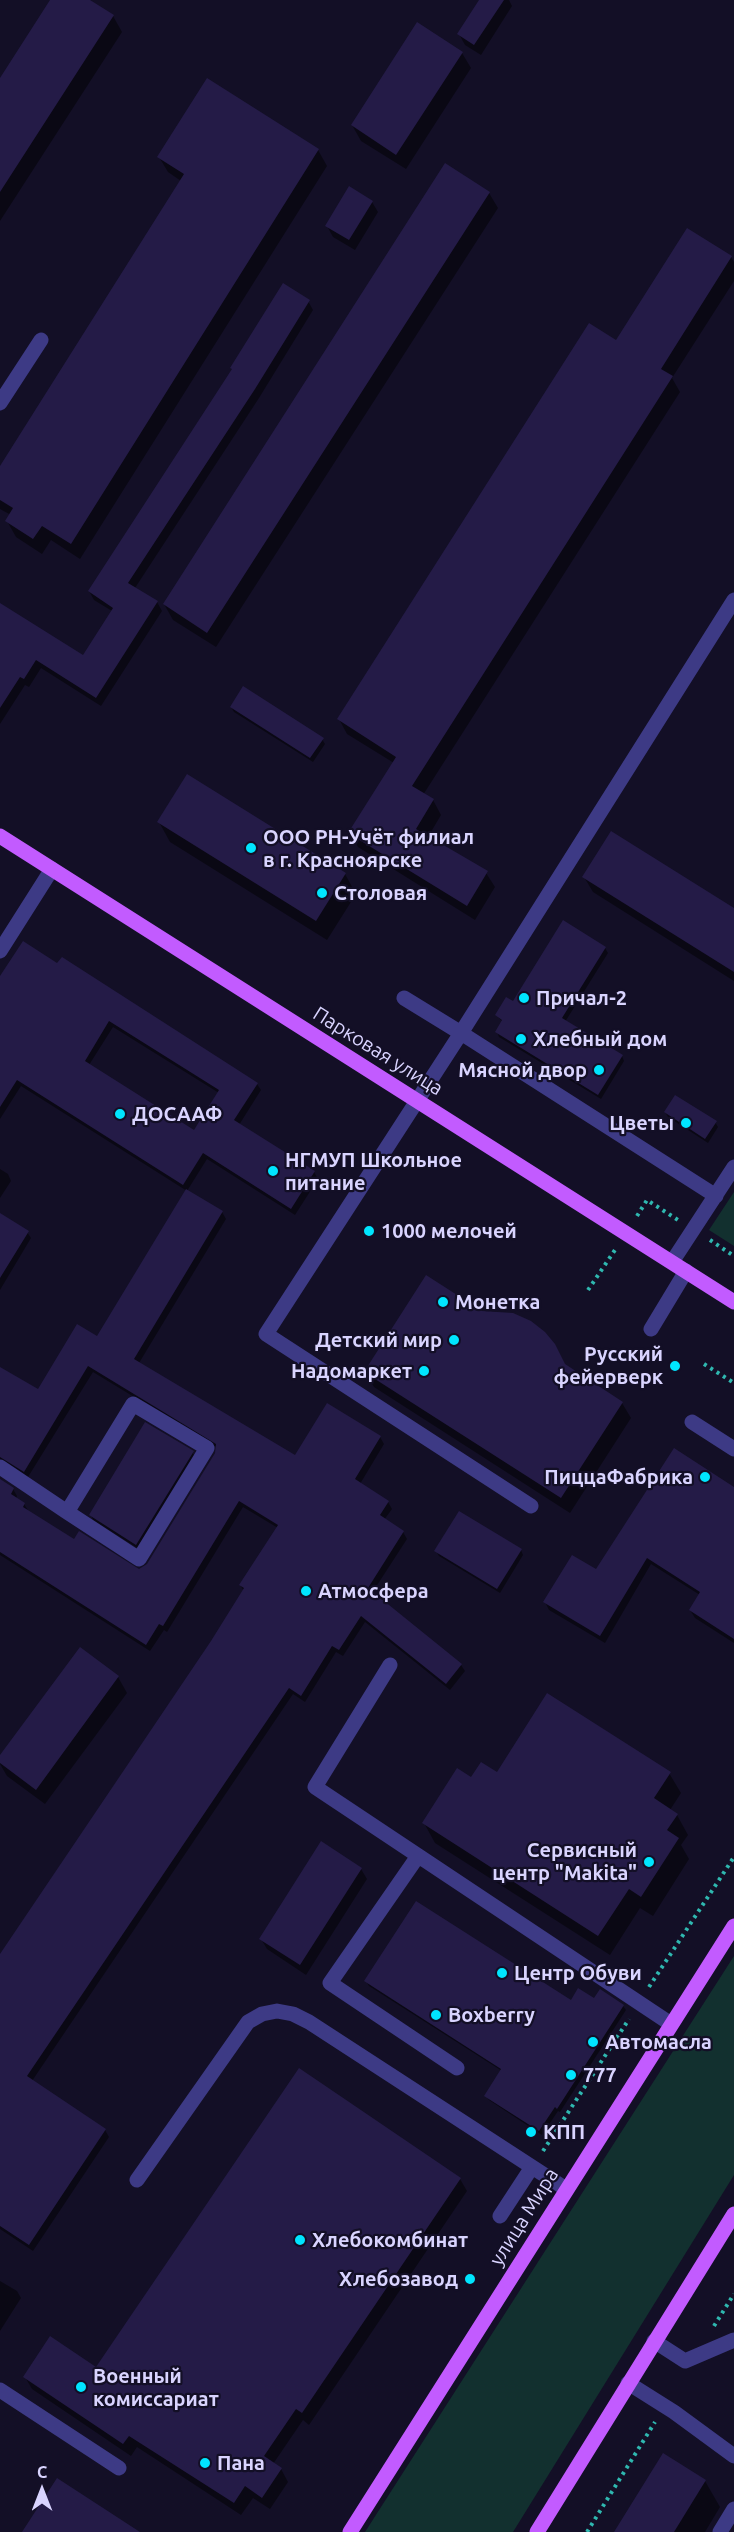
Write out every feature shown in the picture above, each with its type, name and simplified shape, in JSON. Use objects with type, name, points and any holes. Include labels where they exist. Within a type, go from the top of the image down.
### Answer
[{"type":"main road","name":"Парковая улица","points":[[0,836],[734,1302]]},
{"type":"main road","name":"улица Мира","points":[[350,2532],[734,1926]]},
{"type":"main road","points":[[537,2532],[734,2214]]},
{"type":"lane","points":[[0,403],[42,340]]},
{"type":"lane","points":[[531,1506],[266,1334],[418,1101],[734,600]]},
{"type":"lane","points":[[0,951],[52,869]]},
{"type":"lane","points":[[404,998],[716,1196]]},
{"type":"lane","points":[[672,1262],[734,1167]]},
{"type":"lane","points":[[651,1329],[686,1271]]},
{"type":"lane","points":[[0,1467],[67,1512],[139,1559],[207,1448],[133,1404],[67,1512]]},
{"type":"lane","points":[[692,1422],[734,1449]]},
{"type":"lane","points":[[390,1665],[315,1786],[671,2024]]},
{"type":"lane","points":[[418,1856],[330,1983],[457,2068]]},
{"type":"lane","points":[[137,2180],[248,2022],[262,2014],[277,2011],[293,2014],[309,2022],[566,2189]]},
{"type":"lane","points":[[500,2216],[532,2167]]},
{"type":"lane","points":[[654,2341],[685,2361],[734,2340]]},
{"type":"lane","points":[[628,2384],[674,2412],[734,2456]]},
{"type":"lane","points":[[0,2390],[119,2468]]},
{"type":"lane","points":[[720,2532],[734,2509]]},
{"type":"path","points":[[704,1364],[734,1383]]},
{"type":"green space","points":[[734,1192],[734,1246],[709,1230]]},
{"type":"green space","points":[[734,1956],[734,2175],[513,2532],[365,2532]]},
{"type":"building","points":[[50,0],[90,0],[114,15],[0,192],[0,78]]},
{"type":"building","points":[[479,0],[504,0],[474,45],[457,34]]},
{"type":"building","points":[[417,22],[463,52],[396,155],[351,125]]},
{"type":"building","points":[[207,78],[319,149],[71,544],[42,526],[33,539],[5,521],[13,508],[0,500],[0,466],[184,174],[157,157]]},
{"type":"building","points":[[445,163],[490,192],[207,633],[163,604]]},
{"type":"building","points":[[349,186],[373,201],[349,240],[325,226]]},
{"type":"building","points":[[687,228],[732,256],[661,369],[673,376],[412,786],[434,799],[416,829],[488,871],[467,906],[348,833],[396,757],[337,719],[589,323],[616,340]]},
{"type":"building","points":[[283,283],[310,300],[255,389],[128,583],[158,601],[96,698],[36,660],[24,679],[20,677],[0,708],[0,603],[83,655],[113,608],[88,591],[232,369],[230,368]]},
{"type":"building","points":[[243,686],[324,738],[310,758],[230,707]]},
{"type":"building","name":"ООО РН-Учёт филиал в г. Красноярске","points":[[187,774],[346,873],[316,921],[157,822]]},
{"type":"building","points":[[611,831],[734,908],[734,972],[582,877]]},
{"type":"building","points":[[563,920],[606,947],[562,1018],[623,1055],[598,1095],[495,1032],[502,1020],[495,1015],[506,997],[513,1001]]},
{"type":"building","points":[[23,941],[57,963],[62,957],[258,1083],[234,1120],[315,1171],[291,1209],[203,1153],[183,1185],[17,1080],[0,1107],[0,976]],"holes":[[[109,1021],[219,1090],[194,1130],[85,1061]]]},
{"type":"building","points":[[675,1095],[717,1121],[705,1139],[664,1112]]},
{"type":"building","points":[[186,1189],[223,1211],[134,1359],[295,1455],[327,1403],[381,1436],[355,1479],[389,1501],[380,1515],[404,1531],[368,1588],[462,1664],[446,1684],[361,1616],[339,1650],[332,1646],[301,1696],[289,1688],[27,2076],[106,2129],[29,2245],[0,2226],[0,1954],[211,1641],[244,1588],[239,1585],[278,1525],[239,1501],[163,1626],[159,1624],[146,1645],[0,1552],[0,1479],[14,1488],[11,1494],[25,1503],[23,1507],[74,1539],[79,1531],[139,1569],[147,1564],[215,1453],[216,1444],[88,1366],[24,1472],[0,1457],[0,1367],[38,1389],[77,1324],[97,1336]]},
{"type":"building","points":[[0,1213],[29,1231],[0,1278]]},
{"type":"building","points":[[426,1275],[482,1311],[513,1313],[531,1321],[555,1344],[565,1364],[623,1402],[561,1498],[364,1372]]},
{"type":"building","points":[[145,1422],[194,1451],[136,1545],[89,1515]]},
{"type":"building","points":[[674,1448],[734,1487],[734,1639],[689,1610],[700,1592],[647,1558],[600,1636],[543,1602],[572,1555],[596,1569]]},
{"type":"building","points":[[459,1511],[522,1549],[497,1589],[434,1551]]},
{"type":"building","points":[[80,1647],[119,1676],[36,1790],[0,1763],[0,1755]]},
{"type":"building","points":[[547,1693],[671,1772],[654,1798],[678,1814],[667,1830],[679,1838],[641,1897],[629,1889],[598,1936],[422,1823],[457,1768],[471,1777],[481,1762],[497,1772]]},
{"type":"building","points":[[321,1841],[362,1868],[300,1965],[259,1939]]},
{"type":"building","points":[[416,1901],[571,2000],[578,1988],[594,1998],[600,1989],[624,2005],[557,2109],[555,2107],[539,2131],[484,2096],[501,2069],[364,1981]]},
{"type":"building","name":"Хлебокомбинат","points":[[299,2068],[461,2178],[302,2413],[296,2409],[264,2456],[282,2468],[262,2498],[245,2486],[234,2503],[129,2436],[123,2444],[23,2377],[50,2336],[96,2367]]},
{"type":"building","points":[[663,2453],[706,2480],[674,2532],[614,2532]]},
{"type":"building","points":[[57,2478],[140,2532],[22,2532]]},
{"type":"place","name":"ООО РН-Учёт филиал в г. Красноярске","points":[[251,848]]},
{"type":"place","name":"Столовая","points":[[322,893]]},
{"type":"place","name":"Причал-2","points":[[524,998]]},
{"type":"place","name":"Хлебный дом","points":[[521,1039]]},
{"type":"place","name":"Мясной двор","points":[[599,1070]]},
{"type":"place","name":"ДОСААФ","points":[[120,1114]]},
{"type":"place","name":"Цветы","points":[[686,1123]]},
{"type":"place","name":"НГМУП Школьное питание","points":[[273,1171]]},
{"type":"place","name":"1000 мелочей","points":[[369,1231]]},
{"type":"place","name":"Монетка","points":[[443,1302]]},
{"type":"place","name":"Детский мир","points":[[454,1340]]},
{"type":"place","name":"Русский фейерверк","points":[[675,1366]]},
{"type":"place","name":"Надомаркет","points":[[424,1371]]},
{"type":"place","name":"ПиццаФабрика","points":[[705,1477]]},
{"type":"place","name":"Атмосфера","points":[[306,1591]]},
{"type":"place","name":"Сервисный центр \"Makita\"","points":[[649,1862]]},
{"type":"place","name":"Центр Обуви","points":[[502,1973]]},
{"type":"place","name":"Boxberry","points":[[436,2015]]},
{"type":"place","name":"Автомасла","points":[[593,2042]]},
{"type":"place","name":"777","points":[[571,2075]]},
{"type":"place","name":"КПП","points":[[531,2132]]},
{"type":"place","name":"Хлебокомбинат","points":[[300,2240]]},
{"type":"place","name":"Хлебозавод","points":[[470,2279]]},
{"type":"place","name":"Военный комиссариат","points":[[81,2387]]},
{"type":"place","name":"Пана","points":[[205,2463]]}]
